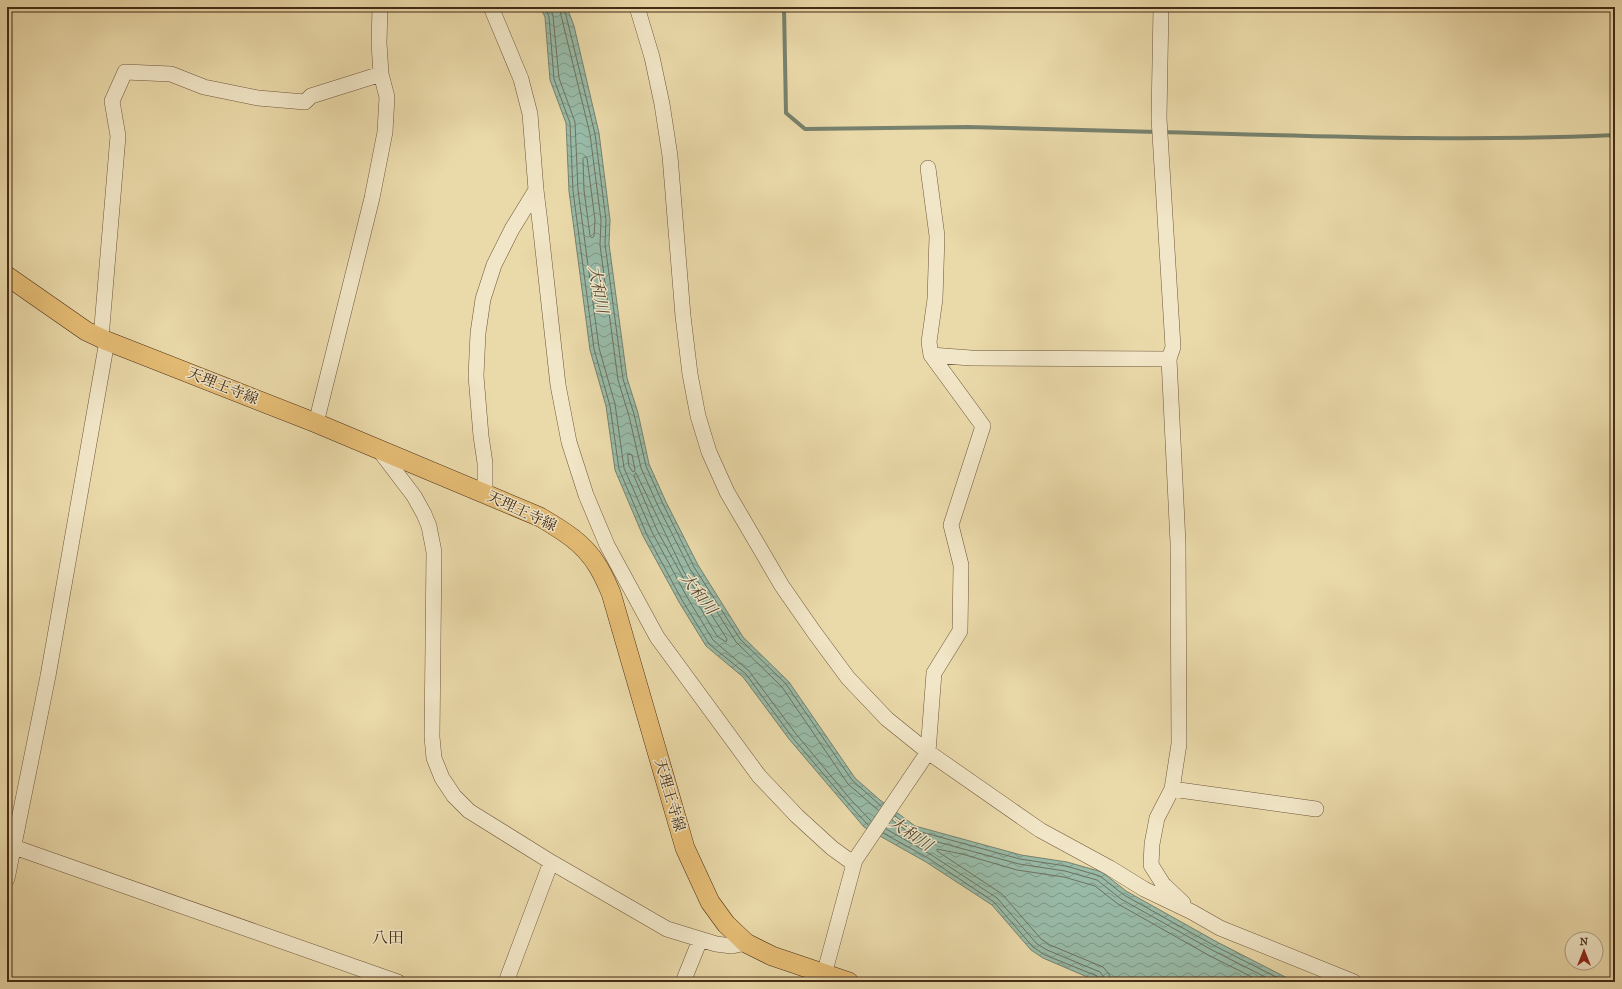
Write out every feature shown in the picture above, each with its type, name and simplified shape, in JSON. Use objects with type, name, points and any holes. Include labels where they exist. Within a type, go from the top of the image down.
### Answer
[{"type":"main road","name":"天理王寺線","points":[[7,276],[86,331],[485,494],[540,518],[563,530],[582,545],[597,565],[611,593],[685,848],[710,902],[726,924],[746,943],[772,956],[823,977],[849,982]]},
{"type":"street","points":[[316,424],[372,198],[385,132],[387,97],[381,74],[378,43],[380,7]]},
{"type":"street","points":[[491,7],[521,79],[530,114],[536,190],[559,392],[569,442],[586,496],[607,546],[657,637],[759,776],[797,816],[832,848],[855,862]]},
{"type":"street","points":[[637,7],[652,56],[662,104],[670,156],[683,316],[690,374],[698,416],[709,452],[727,492],[782,586],[822,644],[848,678],[887,719],[927,754],[1040,830],[1110,868],[1144,889],[1192,912],[1220,928],[1354,982]]},
{"type":"street","points":[[1161,7],[1159,118],[1173,347],[1169,359],[1178,543],[1179,744],[1172,789],[1157,818],[1152,844],[1151,865],[1163,884],[1192,912]]},
{"type":"street","points":[[7,879],[11,847],[48,676],[104,339],[118,136],[112,101],[125,72],[171,74],[204,87],[258,98],[305,102],[311,96],[381,74]]},
{"type":"street","points":[[823,977],[855,862],[927,754],[934,673],[960,631],[961,565],[951,525],[983,426],[931,355],[929,342],[935,299],[937,236],[928,168]]},
{"type":"street","points":[[485,494],[485,463],[481,436],[476,376],[478,333],[483,299],[494,265],[512,230],[536,190]]},
{"type":"street","points":[[931,355],[971,358],[1169,359]]},
{"type":"street","points":[[379,450],[414,496],[430,526],[434,552],[432,737],[434,758],[442,778],[454,796],[468,811],[551,862],[667,929],[700,940],[732,946],[746,943]]},
{"type":"street","points":[[1172,789],[1316,809]]},
{"type":"street","points":[[11,847],[398,982]]},
{"type":"street","points":[[506,982],[551,862]]},
{"type":"street","points":[[683,982],[700,940]]},
{"type":"water","name":"大和川","points":[[540,7],[567,7],[574,26],[599,133],[610,220],[609,244],[627,378],[638,413],[649,464],[666,502],[698,565],[743,637],[789,682],[855,778],[880,800],[915,826],[1021,855],[1067,862],[1102,872],[1126,891],[1217,942],[1295,982],[1099,982],[1043,958],[1031,950],[992,905],[926,862],[864,827],[789,739],[743,677],[706,646],[679,602],[643,536],[615,470],[606,406],[590,350],[569,191],[566,123],[550,80],[545,17]]},
{"type":"waterway","points":[[784,7],[786,113],[805,129],[968,127],[1157,132]]},
{"type":"waterway","points":[[1164,132],[1333,137],[1446,138],[1615,135]]},
{"type":"district","name":"八田","points":[[388,937]]}]
